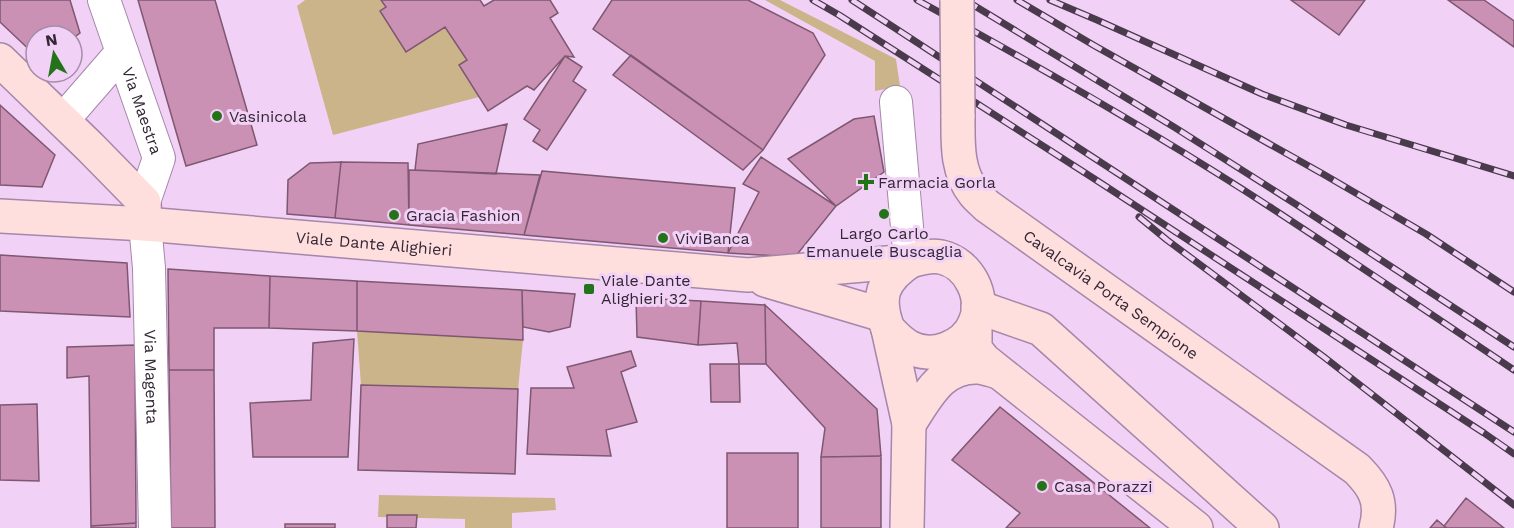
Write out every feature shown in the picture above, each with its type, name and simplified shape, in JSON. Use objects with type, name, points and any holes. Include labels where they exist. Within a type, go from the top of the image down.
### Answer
[{"type":"main road","name":"Cavalcavia Porta Sempione","points":[[957,0],[959,156],[964,175],[973,192],[987,206],[1357,469],[1370,483],[1377,499],[1379,517],[1376,528]]},
{"type":"main road","points":[[0,60],[63,120],[144,213]]},
{"type":"main road","name":"Viale Dante Alighieri","points":[[0,216],[144,213],[748,275]]},
{"type":"main road","points":[[748,275],[910,261],[926,256],[942,257],[958,264],[970,276],[977,291],[975,349],[984,360],[1196,528]]},
{"type":"main road","points":[[907,528],[909,424],[882,299],[886,283],[896,270],[910,261]]},
{"type":"main road","points":[[748,275],[886,322],[898,340],[911,349],[926,352],[941,351],[955,345],[967,335],[977,315]]},
{"type":"main road","points":[[977,315],[1041,329],[1262,528]]},
{"type":"main road","points":[[909,424],[932,388],[946,376],[962,369],[980,367],[998,372]]},
{"type":"street","name":"Via Maestra","points":[[104,0],[159,158],[144,213]]},
{"type":"street","name":"Via Maestra","points":[[63,120],[122,52]]},
{"type":"street","points":[[896,102],[910,261]]},
{"type":"street","name":"Via Magenta","points":[[144,213],[149,268],[154,528]]},
{"type":"shaded area","points":[[305,0],[381,0],[386,7],[380,11],[406,52],[445,27],[467,60],[459,65],[479,97],[333,135],[297,6]]},
{"type":"shaded area","points":[[765,0],[780,0],[896,59],[900,86],[875,91],[875,61]]},
{"type":"shaded area","points":[[357,331],[523,340],[518,389],[361,385]]},
{"type":"shaded area","points":[[379,495],[555,498],[556,510],[512,513],[512,528],[465,528],[465,519],[378,517]]},
{"type":"building","points":[[0,0],[70,0],[77,24],[24,24],[24,45],[0,22]]},
{"type":"building","points":[[138,0],[215,0],[257,145],[186,166]]},
{"type":"building","points":[[381,0],[480,0],[484,6],[494,0],[550,0],[558,13],[550,18],[574,57],[565,56],[534,90],[527,86],[488,111],[459,65],[467,60],[445,27],[406,52],[380,11],[386,7]]},
{"type":"building","points":[[612,0],[748,0],[813,33],[825,55],[763,150],[593,29]]},
{"type":"building","points":[[1291,0],[1365,0],[1339,35]]},
{"type":"building","points":[[1448,0],[1484,0],[1514,21],[1514,47]]},
{"type":"building","points":[[631,55],[763,150],[743,170],[613,75]]},
{"type":"building","points":[[565,56],[582,67],[573,81],[586,90],[547,150],[533,141],[540,130],[524,119]]},
{"type":"building","points":[[0,105],[55,155],[42,187],[0,185]]},
{"type":"building","points":[[874,116],[884,172],[836,206],[788,159],[854,119]]},
{"type":"building","points":[[507,124],[496,174],[415,170],[418,144]]},
{"type":"building","points":[[761,157],[836,206],[795,257],[728,253],[759,192],[743,184]]},
{"type":"building","points":[[341,162],[335,218],[287,214],[288,180],[310,163]]},
{"type":"building","points":[[341,162],[408,163],[409,225],[335,218]]},
{"type":"building","points":[[409,170],[540,175],[524,235],[409,225]]},
{"type":"building","points":[[542,171],[735,188],[728,253],[524,235]]},
{"type":"building","points":[[0,255],[127,263],[130,317],[0,311]]},
{"type":"building","points":[[168,269],[270,276],[269,328],[214,328],[214,370],[169,370]]},
{"type":"building","points":[[270,276],[357,281],[357,331],[269,328]]},
{"type":"building","points":[[357,281],[522,290],[523,340],[357,331]]},
{"type":"building","points":[[522,290],[575,294],[570,327],[549,332],[523,327]]},
{"type":"building","points":[[636,298],[701,301],[698,345],[637,337]]},
{"type":"building","points":[[701,301],[765,305],[766,364],[739,364],[737,343],[698,345]]},
{"type":"building","points":[[765,305],[877,409],[881,456],[821,457],[825,428],[766,364]]},
{"type":"building","points":[[354,339],[348,457],[253,457],[250,403],[311,400],[313,343]]},
{"type":"building","points":[[135,345],[136,523],[91,526],[89,376],[67,378],[67,347]]},
{"type":"building","points":[[631,351],[636,366],[621,372],[637,422],[606,430],[611,456],[527,454],[531,388],[574,388],[567,367]]},
{"type":"building","points":[[710,364],[739,364],[740,402],[711,402]]},
{"type":"building","points":[[169,370],[214,370],[215,528],[171,528]]},
{"type":"building","points":[[361,385],[518,389],[515,474],[358,470]]},
{"type":"building","points":[[37,404],[39,481],[0,480],[0,405]]},
{"type":"building","name":"Casa Porazzi","points":[[1000,407],[1150,528],[1006,528],[1020,513],[952,460]]},
{"type":"building","points":[[727,453],[798,453],[798,528],[727,528]]},
{"type":"building","points":[[881,456],[881,528],[821,528],[821,457]]},
{"type":"building","points":[[1466,498],[1504,528],[1447,528],[1444,526]]},
{"type":"building","points":[[387,515],[417,515],[416,528],[387,528]]},
{"type":"building","points":[[1437,520],[1444,526],[1447,528],[1430,528]]},
{"type":"building","points":[[136,523],[136,528],[91,528],[91,526]]},
{"type":"building","points":[[285,524],[335,524],[335,528],[285,528]]},
{"type":"railway","points":[[813,0],[1093,178],[1514,454]]},
{"type":"railway","points":[[852,0],[1514,432]]},
{"type":"railway","points":[[917,0],[1142,127],[1230,181],[1514,370]]},
{"type":"railway","points":[[965,0],[1174,127],[1514,347]]},
{"type":"railway","points":[[1017,0],[1426,234],[1514,292]]},
{"type":"railway","points":[[1050,0],[1262,94],[1346,125],[1514,176]]},
{"type":"railway","points":[[1139,217],[1514,505]]},
{"type":"place","name":"Vasinicola","points":[[217,116]]},
{"type":"place","name":"Farmacia Gorla","points":[[866,182]]},
{"type":"place","name":"Largo Carlo Emanuele Buscaglia","points":[[884,214]]},
{"type":"place","name":"Gracia Fashion","points":[[394,215]]},
{"type":"place","name":"ViviBanca","points":[[663,238]]},
{"type":"place","name":"Viale Dante Alighieri 32","points":[[589,289]]},
{"type":"place","name":"Casa Porazzi","points":[[1042,486]]}]
